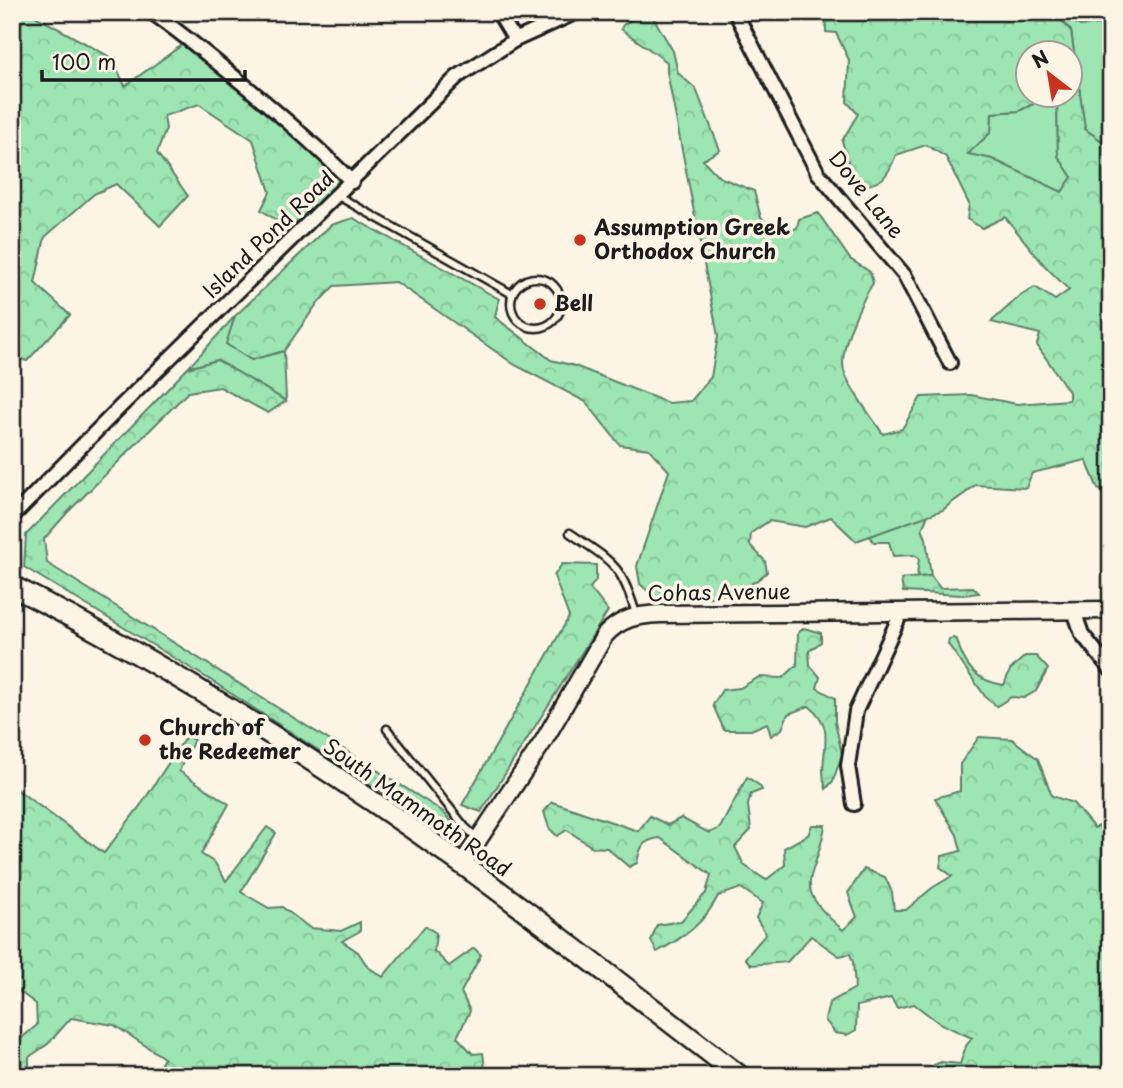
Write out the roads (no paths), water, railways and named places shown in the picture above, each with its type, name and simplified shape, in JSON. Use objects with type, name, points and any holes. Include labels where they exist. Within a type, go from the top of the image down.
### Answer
[{"type":"main road","name":"South Mammoth Road","points":[[12,586],[84,623],[207,694],[328,772],[462,864],[740,1076]]},
{"type":"street","points":[[151,12],[270,107],[327,156],[352,182]]},
{"type":"street","points":[[498,12],[515,40]]},
{"type":"street","name":"Island Pond Road","points":[[12,517],[120,407],[457,77],[515,40],[577,12]]},
{"type":"street","name":"Dove Lane","points":[[735,12],[818,173],[905,276],[950,363]]},
{"type":"street","name":"Cohas Avenue","points":[[462,864],[542,742],[605,635],[615,624],[636,616],[660,614],[1111,610]]},
{"type":"street","points":[[854,804],[848,766],[856,712],[902,611]]},
{"type":"street","points":[[1074,611],[1082,634],[1111,670]]},
{"type":"lane","points":[[1073,12],[1077,16],[1111,15]]},
{"type":"lane","points":[[338,196],[512,294]]},
{"type":"lane","points":[[540,278],[557,289],[561,302],[560,310],[544,327],[528,327],[520,323],[511,310],[512,294],[523,281],[540,278]]},
{"type":"lane","points":[[570,533],[613,563],[627,583],[636,616]]},
{"type":"lane","points":[[387,729],[465,827],[479,840]]},
{"type":"place","name":"Assumption Greek Orthodox Church","points":[[580,240]]},
{"type":"place","name":"Bell","points":[[540,304]]},
{"type":"place","name":"Church of the Redeemer","points":[[145,740]]}]
